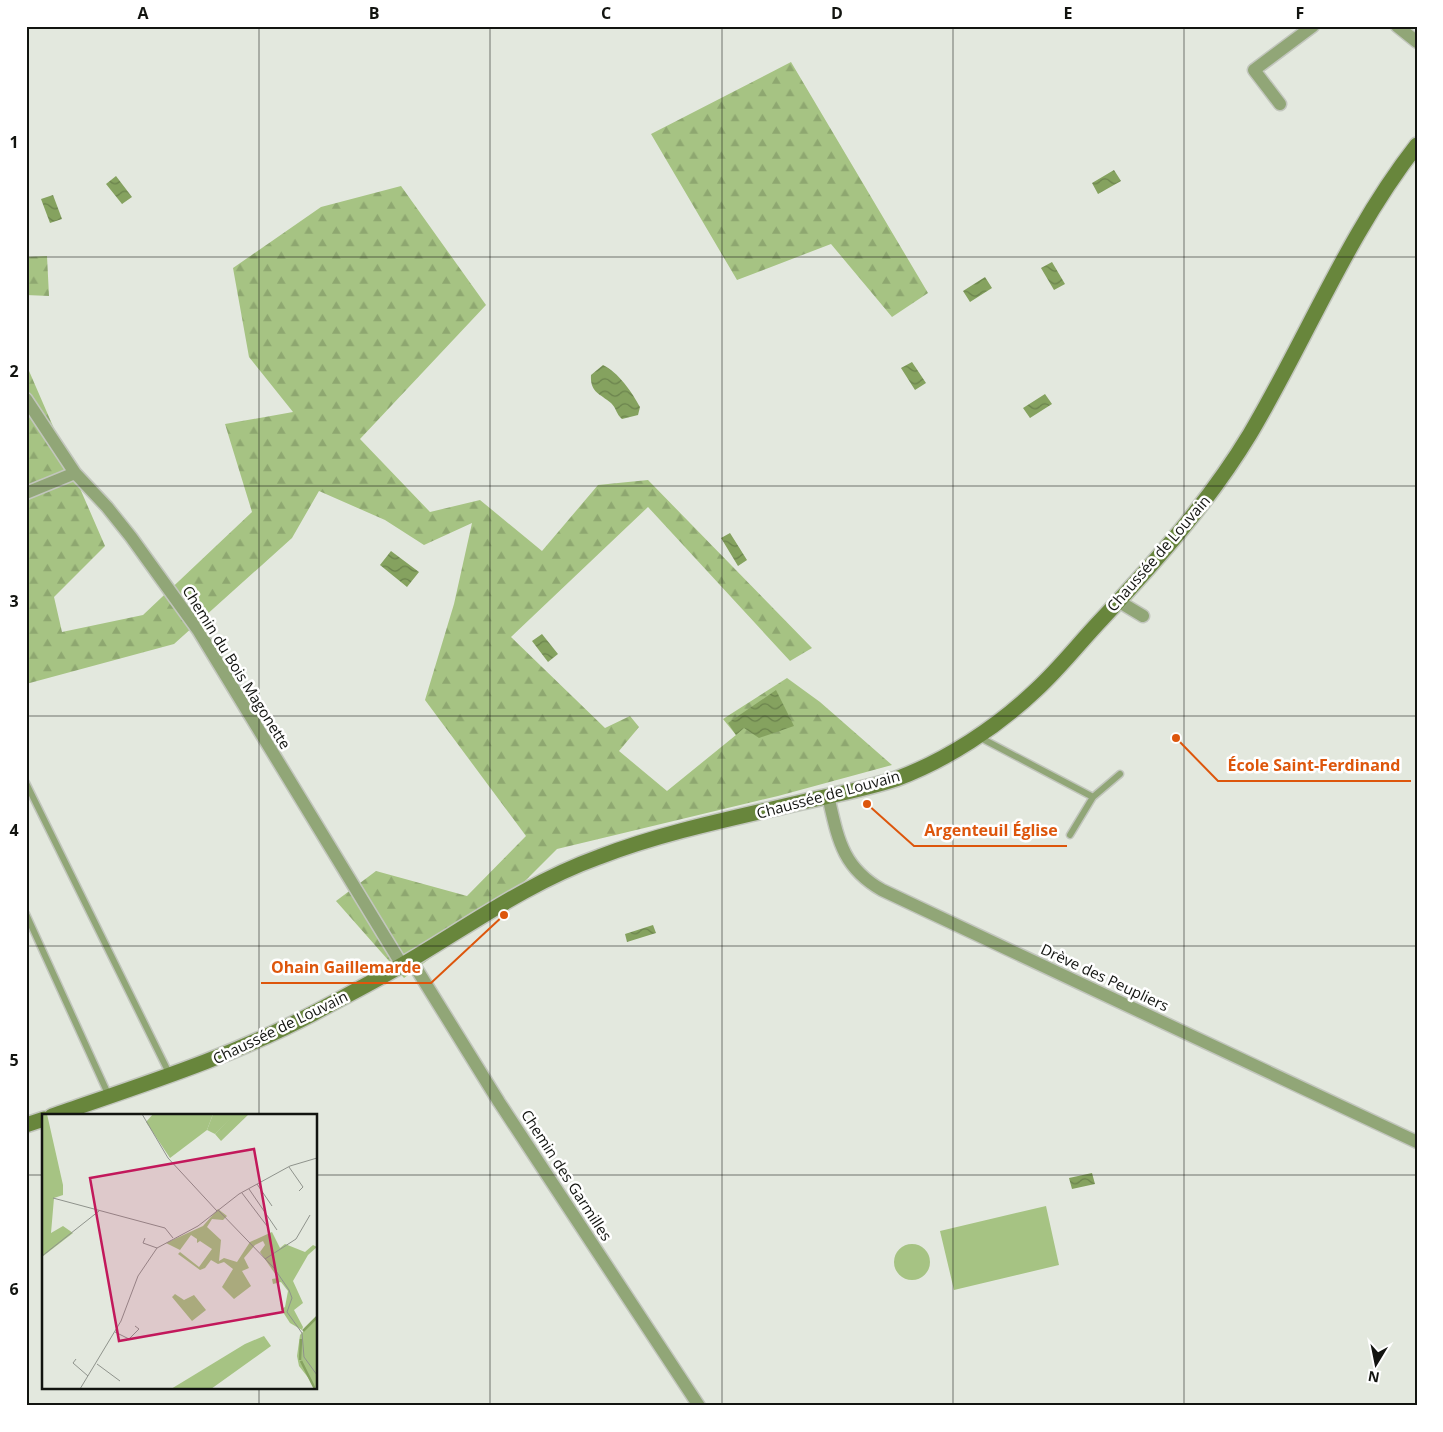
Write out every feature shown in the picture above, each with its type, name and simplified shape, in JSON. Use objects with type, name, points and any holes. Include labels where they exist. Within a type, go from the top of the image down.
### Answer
[{"type":"main road","name":"Chaussée de Louvain","points":[[58,1114],[199,1065],[310,1015],[406,963],[482,915],[552,877],[598,857],[653,839],[897,778],[953,752],[978,736],[1037,690],[1185,526],[1219,481],[1251,432],[1364,223],[1398,169],[1417,145]]},
{"type":"street","points":[[1280,104],[1254,70],[1313,26]]},
{"type":"street","points":[[1398,26],[1417,42]]},
{"type":"street","name":"Chemin du Bois Magonette","points":[[26,399],[75,473],[108,507],[198,630],[406,963]]},
{"type":"street","points":[[26,493],[75,473]]},
{"type":"street","points":[[1118,601],[1143,616]]},
{"type":"street","name":"Drève des Peupliers","points":[[828,796],[838,839],[847,859],[858,873],[882,890],[1411,1135],[1417,1142]]},
{"type":"street","name":"Chemin des Garmilles","points":[[406,963],[699,1406]]},
{"type":"lane","points":[[978,736],[1093,797]]},
{"type":"lane","points":[[1070,835],[1093,797],[1120,774]]},
{"type":"lane","points":[[26,783],[170,1075]]},
{"type":"lane","points":[[26,914],[109,1096]]},
{"type":"green space","points":[[791,62],[928,293],[892,317],[831,244],[737,280],[651,134]]},
{"type":"green space","points":[[401,186],[486,305],[360,439],[430,512],[480,500],[542,551],[598,485],[648,480],[812,648],[790,661],[648,507],[511,637],[605,728],[630,716],[639,727],[619,751],[667,791],[736,735],[723,719],[787,678],[820,702],[892,765],[778,796],[557,849],[501,905],[404,978],[336,901],[376,871],[467,896],[526,836],[425,700],[454,604],[472,523],[424,545],[385,520],[319,491],[292,538],[174,644],[26,684],[26,364],[105,546],[54,597],[62,632],[143,615],[252,512],[225,424],[293,412],[249,357],[233,268],[321,207]]},
{"type":"green space","points":[[47,256],[49,296],[26,295],[26,257]]},
{"type":"green space","points":[[1046,1206],[1059,1265],[954,1290],[940,1231]]},
{"type":"green space","points":[[912,1244],[925,1249],[930,1262],[925,1275],[912,1280],[899,1275],[894,1262],[899,1249]]},
{"type":"water","points":[[1114,170],[1121,181],[1098,194],[1092,183]]},
{"type":"water","points":[[116,176],[132,197],[122,204],[106,184]]},
{"type":"water","points":[[53,195],[62,219],[50,223],[41,199]]},
{"type":"water","points":[[1052,262],[1065,284],[1054,290],[1041,268]]},
{"type":"water","points":[[985,277],[992,288],[970,302],[963,291]]},
{"type":"water","points":[[912,362],[926,383],[915,390],[901,368]]},
{"type":"water","points":[[603,365],[614,372],[629,389],[640,407],[638,415],[622,419],[611,403],[594,389],[591,375]]},
{"type":"water","points":[[1045,394],[1052,404],[1030,418],[1023,408]]},
{"type":"water","points":[[730,533],[747,560],[738,566],[721,538]]},
{"type":"water","points":[[391,551],[419,572],[407,587],[380,565]]},
{"type":"water","points":[[542,634],[558,654],[548,662],[532,641]]},
{"type":"water","points":[[776,690],[794,726],[759,738],[744,728],[736,735],[728,723]]},
{"type":"water","points":[[653,925],[656,933],[627,942],[625,934]]},
{"type":"water","points":[[1092,1173],[1095,1184],[1072,1189],[1069,1178]]},
{"type":"place","name":"École Saint-Ferdinand","points":[[1176,738]]},
{"type":"place","name":"Argenteuil Église","points":[[867,804]]},
{"type":"place","name":"Ohain Gaillemarde","points":[[504,915]]}]
